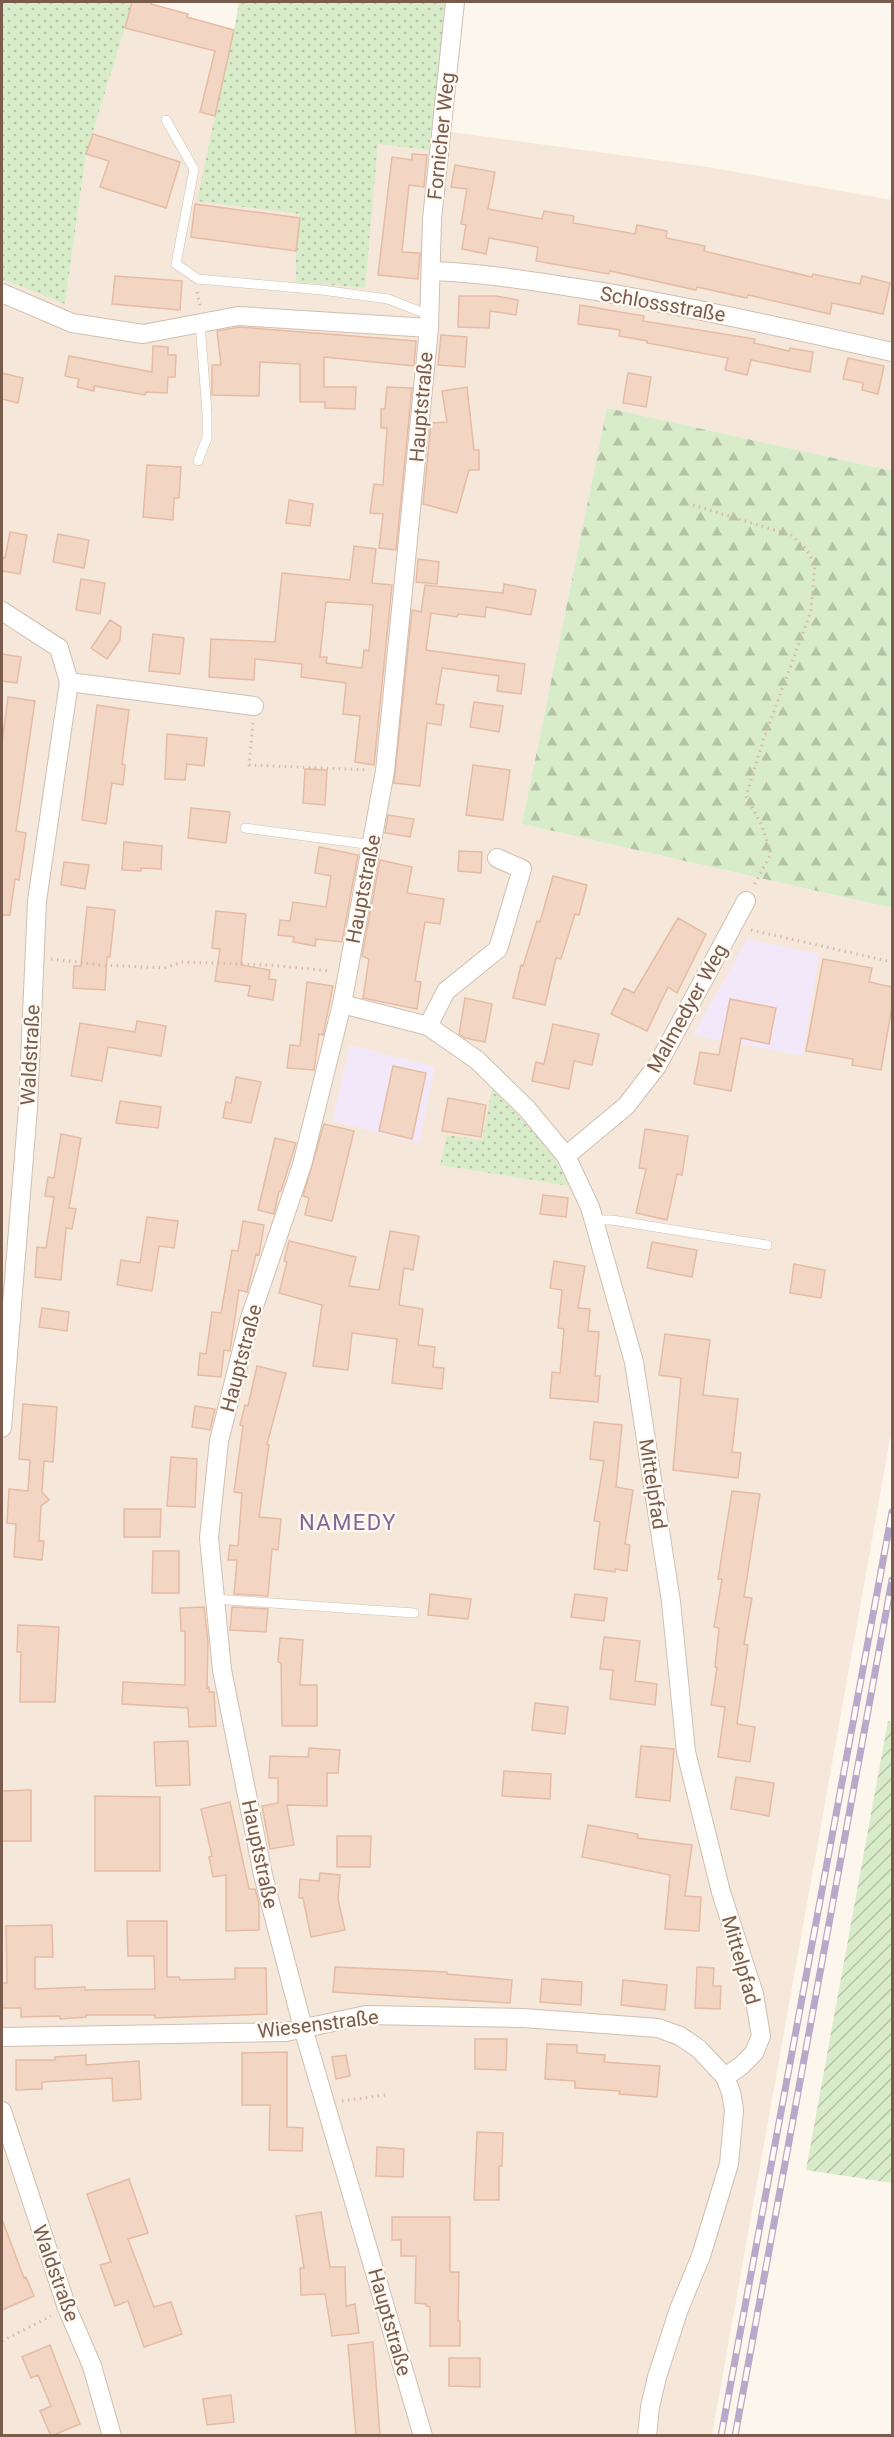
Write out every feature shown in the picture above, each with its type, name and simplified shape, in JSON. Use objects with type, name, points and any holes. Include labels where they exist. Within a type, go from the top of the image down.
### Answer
[{"type":"street","name":"Fornicher Weg","points":[[431,271],[437,164],[451,2]]},
{"type":"street","name":"Hauptstraße","points":[[423,2436],[303,2028],[259,1852],[222,1670],[209,1538],[219,1442],[250,1318],[302,1165],[342,1004],[373,845],[385,771],[429,322],[431,271]]},
{"type":"street","name":"Schlossstraße","points":[[431,271],[527,280],[654,301],[892,352]]},
{"type":"street","points":[[2,293],[72,323],[143,334],[238,316],[429,322]]},
{"type":"street","name":"Waldstraße","points":[[2,611],[59,648],[69,682],[37,901],[28,1107],[2,1428]]},
{"type":"street","points":[[69,682],[254,706]]},
{"type":"street","points":[[428,1026],[446,991],[498,949],[522,869],[497,858]]},
{"type":"street","name":"Malmedyer Weg","points":[[566,1156],[626,1106],[657,1066],[746,901]]},
{"type":"street","name":"Mittelpfad","points":[[342,1004],[428,1026],[477,1060],[527,1108],[566,1156],[590,1207],[634,1362],[671,1602],[686,1752],[721,1892],[754,1994],[759,2026],[760,2036],[753,2053],[741,2066],[725,2077]]},
{"type":"street","name":"Wiesenstraße","points":[[2,2037],[286,2032],[366,2015],[523,2018],[658,2028],[680,2036],[699,2049],[725,2077]]},
{"type":"street","points":[[647,2436],[657,2377],[679,2310],[701,2256],[729,2164],[734,2110],[731,2092],[725,2077]]},
{"type":"street","name":"Waldstraße","points":[[2,2111],[67,2308],[92,2366],[112,2436]]},
{"type":"lane","points":[[166,120],[194,169],[176,264],[198,279],[322,290],[388,299],[429,322]]},
{"type":"lane","points":[[198,461],[207,438],[200,323]]},
{"type":"lane","points":[[245,828],[373,845]]},
{"type":"lane","points":[[594,1220],[612,1220],[767,1245]]},
{"type":"lane","points":[[215,1599],[414,1613]]},
{"type":"path","points":[[693,505],[790,535],[805,548],[815,564],[811,611],[763,741],[746,796],[762,826],[771,854],[746,901]]},
{"type":"path","points":[[254,706],[249,765],[385,771]]},
{"type":"path","points":[[733,926],[892,962]]},
{"type":"path","points":[[34,957],[111,966],[164,968],[183,962],[269,965],[347,973]]},
{"type":"path","points":[[325,2104],[385,2095]]},
{"type":"path","points":[[2,2341],[67,2308]]},
{"type":"shaded area","points":[[125,28],[228,54],[213,124],[429,150],[451,132],[708,167],[892,200],[892,471],[607,409],[522,824],[892,908],[892,1428],[712,2435],[2,2435],[2,279],[65,303],[86,154]]},
{"type":"shaded area","points":[[747,939],[819,954],[803,1056],[693,1035]]},
{"type":"shaded area","points":[[350,1045],[435,1067],[419,1143],[332,1121]]},
{"type":"green space","points":[[2,2],[152,2],[151,7],[173,13],[174,10],[188,14],[187,17],[234,30],[239,2],[449,2],[429,150],[378,144],[365,288],[296,282],[296,251],[300,214],[197,201],[228,54],[125,28],[86,154],[65,304],[2,279]]},
{"type":"green space","points":[[607,408],[892,471],[892,908],[522,824]]},
{"type":"green space","points":[[492,1089],[554,1156],[570,1186],[440,1165],[447,1135],[482,1140]]},
{"type":"green space","points":[[888,1721],[892,1722],[892,2183],[806,2170]]},
{"type":"building","points":[[132,2],[152,2],[151,4],[188,14],[187,17],[234,30],[215,116],[200,112],[215,51],[125,28]]},
{"type":"building","points":[[93,134],[180,162],[166,208],[100,187],[109,161],[86,154]]},
{"type":"building","points":[[412,154],[427,155],[424,187],[409,185],[402,252],[420,253],[418,279],[378,275],[392,157],[412,160]]},
{"type":"building","points":[[455,165],[495,172],[488,209],[542,219],[544,211],[574,216],[573,223],[635,234],[637,225],[667,231],[666,238],[705,246],[704,251],[812,277],[813,274],[860,284],[862,276],[890,283],[883,314],[832,303],[830,314],[748,295],[747,298],[697,287],[696,290],[610,271],[609,274],[536,261],[538,247],[489,238],[486,254],[462,249],[466,225],[461,224],[467,189],[451,187]]},
{"type":"building","points":[[195,204],[300,218],[296,251],[191,237]]},
{"type":"building","points":[[115,276],[182,281],[180,310],[112,304]]},
{"type":"building","points":[[459,296],[496,296],[518,300],[516,315],[490,311],[489,328],[458,327]]},
{"type":"building","points":[[580,305],[644,316],[643,321],[755,339],[754,343],[789,351],[790,348],[813,352],[810,372],[751,360],[747,375],[725,370],[728,358],[619,336],[620,330],[578,324]]},
{"type":"building","points":[[239,327],[416,341],[414,366],[324,357],[324,387],[356,387],[355,409],[325,408],[325,402],[300,402],[300,364],[260,362],[259,396],[212,395],[212,365],[221,365],[217,331]]},
{"type":"building","points":[[441,335],[467,337],[465,367],[438,365]]},
{"type":"building","points":[[153,346],[168,347],[168,355],[176,355],[175,377],[168,377],[167,393],[146,392],[145,395],[94,386],[94,391],[77,387],[79,379],[65,376],[69,356],[152,372]]},
{"type":"building","points":[[848,358],[884,366],[878,394],[862,390],[863,383],[843,379]]},
{"type":"building","points":[[2,373],[23,378],[18,403],[2,399]]},
{"type":"building","points":[[628,373],[651,377],[646,407],[623,403]]},
{"type":"building","points":[[387,387],[412,388],[396,550],[379,548],[383,514],[370,513],[374,484],[383,485],[387,428],[381,428],[381,409],[385,409]]},
{"type":"building","points":[[467,387],[474,450],[479,450],[479,470],[469,470],[457,513],[423,504],[431,423],[447,422],[442,391]]},
{"type":"building","points":[[147,465],[181,467],[179,498],[174,498],[173,520],[143,517]]},
{"type":"building","points":[[289,500],[313,504],[310,526],[286,523]]},
{"type":"building","points":[[10,532],[27,535],[20,574],[2,571],[2,557],[5,558]]},
{"type":"building","points":[[58,534],[89,540],[84,568],[53,562]]},
{"type":"building","points":[[354,546],[376,549],[372,583],[392,585],[374,765],[355,762],[360,716],[343,714],[346,683],[301,677],[302,664],[255,659],[254,680],[209,677],[211,639],[275,642],[282,573],[350,580]],"holes":[[[326,602],[373,605],[369,651],[364,650],[362,668],[326,663],[327,657],[320,657]]]},
{"type":"building","points":[[418,559],[439,562],[437,584],[416,582]]},
{"type":"building","points":[[81,579],[105,583],[100,614],[76,610]]},
{"type":"building","points":[[504,584],[536,590],[531,615],[486,607],[485,617],[458,614],[457,617],[431,613],[426,650],[525,664],[521,694],[497,691],[499,676],[442,668],[436,704],[444,705],[441,725],[427,723],[420,786],[394,783],[412,610],[421,612],[425,585],[503,593]]},
{"type":"building","points":[[110,620],[121,627],[120,640],[107,659],[91,648]]},
{"type":"building","points":[[153,634],[184,638],[180,674],[149,671]]},
{"type":"building","points":[[2,654],[21,657],[17,683],[2,681]]},
{"type":"building","points":[[8,697],[35,701],[16,831],[26,833],[19,880],[15,879],[10,915],[2,915],[2,743]]},
{"type":"building","points":[[474,702],[503,706],[499,732],[470,727]]},
{"type":"building","points":[[97,705],[129,710],[122,764],[125,765],[123,785],[112,783],[106,824],[82,820]]},
{"type":"building","points":[[167,734],[207,738],[204,766],[187,764],[185,780],[165,779]]},
{"type":"building","points":[[473,765],[510,770],[503,820],[466,815]]},
{"type":"building","points":[[305,769],[327,770],[325,805],[303,803]]},
{"type":"building","points":[[191,808],[230,812],[226,843],[188,838]]},
{"type":"building","points":[[388,815],[414,819],[410,837],[385,833]]},
{"type":"building","points":[[124,842],[162,846],[161,869],[122,870]]},
{"type":"building","points":[[319,847],[358,855],[342,942],[316,939],[315,946],[293,942],[294,937],[278,935],[280,920],[290,921],[293,902],[326,907],[331,876],[315,873]]},
{"type":"building","points":[[459,851],[482,852],[481,873],[458,871]]},
{"type":"building","points":[[380,860],[412,867],[407,893],[444,899],[440,924],[425,922],[415,981],[421,982],[417,1009],[363,998],[369,959],[362,956]]},
{"type":"building","points":[[64,862],[89,865],[85,889],[61,885]]},
{"type":"building","points":[[553,876],[587,885],[579,915],[575,914],[561,959],[556,958],[545,1005],[513,998],[521,965],[523,966],[537,921],[540,922]]},
{"type":"building","points":[[87,907],[115,910],[110,957],[107,957],[105,990],[73,988],[74,966],[81,966]]},
{"type":"building","points":[[216,911],[246,914],[241,965],[270,970],[269,979],[276,980],[273,1000],[248,996],[250,986],[215,981],[220,949],[212,948]]},
{"type":"building","points":[[678,918],[706,934],[677,993],[668,987],[647,1031],[611,1014],[624,988],[634,993]]},
{"type":"building","points":[[823,959],[872,968],[869,982],[892,987],[892,1007],[881,1070],[852,1065],[853,1059],[806,1051]]},
{"type":"building","points":[[307,982],[333,986],[323,1035],[319,1034],[314,1070],[287,1068],[290,1045],[300,1046]]},
{"type":"building","points":[[465,998],[492,1004],[485,1042],[465,1038],[459,1034]]},
{"type":"building","points":[[730,999],[776,1008],[769,1044],[741,1038],[731,1091],[694,1084],[700,1052],[719,1055]]},
{"type":"building","points":[[137,1021],[166,1026],[161,1056],[108,1047],[102,1081],[71,1076],[80,1023],[135,1032]]},
{"type":"building","points":[[553,1024],[599,1034],[592,1065],[574,1061],[569,1089],[532,1081],[536,1062],[544,1064]]},
{"type":"building","points":[[393,1066],[426,1073],[412,1139],[379,1131]]},
{"type":"building","points":[[236,1077],[261,1082],[251,1123],[223,1118],[226,1102],[231,1103]]},
{"type":"building","points":[[448,1098],[486,1105],[481,1137],[442,1131]]},
{"type":"building","points":[[120,1101],[161,1107],[158,1128],[116,1123]]},
{"type":"building","points":[[324,1124],[354,1131],[332,1221],[305,1215],[309,1198],[303,1196]]},
{"type":"building","points":[[645,1129],[688,1136],[682,1175],[677,1174],[667,1220],[636,1213],[646,1169],[639,1168]]},
{"type":"building","points":[[61,1134],[81,1138],[69,1208],[76,1209],[72,1229],[66,1228],[61,1280],[35,1277],[37,1247],[46,1248],[54,1197],[45,1196],[48,1177],[54,1178]]},
{"type":"building","points":[[275,1138],[296,1143],[281,1191],[279,1191],[274,1214],[258,1210]]},
{"type":"building","points":[[543,1195],[568,1198],[566,1217],[540,1214]]},
{"type":"building","points":[[147,1217],[178,1221],[174,1248],[159,1246],[152,1291],[117,1285],[121,1260],[140,1263]]},
{"type":"building","points":[[243,1221],[264,1225],[259,1255],[256,1254],[247,1292],[239,1290],[230,1351],[224,1350],[221,1377],[198,1375],[200,1353],[206,1354],[212,1312],[221,1313],[232,1250],[238,1251]]},
{"type":"building","points":[[390,1231],[419,1236],[413,1270],[404,1268],[399,1305],[423,1309],[418,1345],[435,1347],[433,1367],[444,1368],[442,1389],[392,1383],[397,1339],[352,1333],[348,1370],[313,1366],[322,1305],[279,1293],[287,1262],[284,1261],[289,1241],[356,1257],[349,1286],[379,1290]]},
{"type":"building","points":[[652,1242],[697,1250],[692,1277],[647,1268]]},
{"type":"building","points":[[554,1261],[585,1266],[578,1308],[590,1309],[588,1331],[599,1332],[595,1376],[600,1376],[598,1402],[550,1398],[552,1372],[560,1373],[564,1329],[558,1328],[562,1290],[550,1288]]},
{"type":"building","points":[[794,1264],[825,1270],[821,1298],[790,1293]]},
{"type":"building","points":[[42,1308],[69,1312],[67,1331],[39,1327]]},
{"type":"building","points":[[665,1334],[710,1340],[703,1395],[738,1399],[732,1452],[741,1453],[738,1478],[673,1470],[681,1378],[659,1375]]},
{"type":"building","points":[[257,1366],[286,1373],[267,1444],[269,1445],[259,1517],[281,1519],[278,1550],[272,1549],[268,1596],[234,1594],[237,1560],[228,1560],[230,1545],[238,1546],[242,1493],[234,1492],[243,1426],[240,1425],[245,1405],[248,1406]]},
{"type":"building","points":[[23,1404],[57,1407],[53,1462],[44,1461],[42,1492],[49,1500],[41,1506],[39,1541],[44,1541],[42,1560],[14,1557],[16,1524],[7,1523],[9,1489],[28,1491],[30,1460],[19,1459]]},
{"type":"building","points":[[195,1406],[215,1409],[210,1430],[192,1427]]},
{"type":"building","points":[[594,1422],[622,1425],[616,1487],[633,1490],[625,1544],[630,1545],[627,1571],[594,1569],[600,1522],[594,1521],[604,1461],[590,1459]]},
{"type":"building","points":[[171,1457],[197,1459],[195,1507],[167,1506]]},
{"type":"building","points":[[732,1491],[760,1494],[744,1597],[752,1598],[744,1644],[748,1645],[737,1724],[755,1727],[750,1762],[718,1757],[725,1707],[711,1705],[717,1668],[715,1667],[719,1628],[714,1627],[722,1579],[718,1579]]},
{"type":"building","points":[[124,1509],[161,1509],[160,1537],[124,1537]]},
{"type":"building","points":[[153,1551],[179,1551],[179,1593],[152,1593]]},
{"type":"building","points":[[430,1594],[471,1599],[468,1619],[428,1615]]},
{"type":"building","points":[[575,1594],[607,1598],[604,1621],[571,1617]]},
{"type":"building","points":[[204,1607],[208,1642],[207,1688],[209,1687],[209,1692],[214,1692],[216,1726],[189,1727],[188,1708],[122,1704],[123,1682],[185,1685],[185,1631],[181,1631],[180,1608]]},
{"type":"building","points":[[232,1607],[268,1609],[266,1632],[230,1630]]},
{"type":"building","points":[[18,1625],[59,1627],[55,1702],[20,1702],[21,1652],[17,1652]]},
{"type":"building","points":[[604,1637],[640,1641],[635,1681],[657,1684],[655,1705],[610,1699],[613,1670],[600,1669]]},
{"type":"building","points":[[280,1638],[303,1640],[300,1685],[317,1685],[317,1726],[282,1726],[281,1663],[278,1662]]},
{"type":"building","points":[[535,1703],[568,1707],[565,1734],[532,1730]]},
{"type":"building","points":[[188,1741],[190,1785],[156,1786],[154,1742]]},
{"type":"building","points":[[641,1746],[674,1749],[670,1801],[636,1797]]},
{"type":"building","points":[[309,1748],[340,1750],[338,1773],[327,1773],[327,1806],[287,1805],[294,1845],[270,1849],[262,1806],[278,1803],[278,1778],[269,1778],[270,1756],[308,1757]]},
{"type":"building","points":[[504,1771],[551,1774],[550,1799],[502,1796]]},
{"type":"building","points":[[736,1777],[774,1783],[769,1816],[731,1809]]},
{"type":"building","points":[[31,1790],[31,1841],[2,1841],[2,1791]]},
{"type":"building","points":[[95,1796],[160,1797],[160,1871],[95,1871]]},
{"type":"building","points":[[230,1802],[249,1889],[255,1889],[259,1903],[259,1930],[226,1931],[226,1875],[213,1877],[209,1857],[212,1856],[201,1809]]},
{"type":"building","points":[[588,1825],[638,1834],[637,1838],[692,1845],[685,1896],[701,1897],[699,1931],[665,1929],[670,1875],[582,1857]]},
{"type":"building","points":[[337,1836],[371,1836],[370,1867],[337,1867]]},
{"type":"building","points":[[320,1873],[340,1875],[338,1899],[345,1930],[311,1937],[303,1898],[299,1898],[300,1879],[319,1881]]},
{"type":"building","points":[[127,1921],[167,1921],[167,1977],[179,1977],[180,1980],[235,1979],[235,1968],[266,1968],[267,2014],[155,2018],[155,2015],[86,2015],[86,2017],[60,2019],[60,2016],[21,2017],[21,2008],[2,2008],[2,1983],[7,1983],[6,1926],[52,1925],[53,1957],[35,1957],[35,1989],[85,1987],[85,1990],[155,1989],[154,1956],[128,1956]]},
{"type":"building","points":[[335,1967],[447,1972],[447,1974],[512,1980],[510,2003],[333,1992]]},
{"type":"building","points":[[697,1967],[714,1968],[713,1986],[721,1986],[720,2009],[695,2008]]},
{"type":"building","points":[[542,1979],[582,1982],[581,2005],[540,2002]]},
{"type":"building","points":[[623,1980],[667,1985],[665,2010],[621,2005]]},
{"type":"building","points":[[475,2039],[507,2039],[506,2070],[475,2069]]},
{"type":"building","points":[[547,2044],[577,2045],[577,2053],[605,2055],[604,2062],[660,2066],[657,2097],[619,2094],[620,2091],[575,2088],[575,2081],[545,2079]]},
{"type":"building","points":[[287,2052],[287,2127],[303,2128],[302,2151],[269,2150],[270,2105],[242,2105],[242,2053]]},
{"type":"building","points":[[86,2055],[86,2065],[139,2061],[141,2099],[113,2101],[112,2078],[42,2082],[42,2089],[16,2090],[16,2060],[55,2060],[55,2057]]},
{"type":"building","points":[[346,2055],[350,2076],[336,2079],[332,2057]]},
{"type":"building","points":[[477,2132],[503,2133],[502,2166],[499,2166],[499,2200],[474,2200]]},
{"type":"building","points":[[377,2147],[404,2149],[403,2177],[376,2176]]},
{"type":"building","points":[[129,2179],[148,2233],[128,2239],[154,2307],[171,2302],[182,2334],[144,2347],[128,2301],[115,2306],[100,2265],[111,2262],[87,2194]]},
{"type":"building","points":[[321,2212],[330,2267],[345,2267],[346,2306],[355,2304],[359,2333],[332,2336],[325,2294],[301,2295],[300,2268],[304,2268],[296,2216]]},
{"type":"building","points":[[392,2217],[450,2217],[450,2272],[459,2272],[460,2346],[430,2346],[430,2307],[426,2304],[415,2303],[416,2256],[401,2256],[401,2240],[392,2240]]},
{"type":"building","points":[[2,2222],[24,2278],[26,2277],[34,2296],[2,2310]]},
{"type":"building","points":[[373,2342],[380,2436],[356,2436],[348,2345]]},
{"type":"building","points":[[50,2345],[80,2424],[51,2436],[40,2411],[51,2406],[38,2375],[31,2378],[22,2357]]},
{"type":"building","points":[[449,2358],[480,2358],[480,2387],[449,2386]]},
{"type":"building","points":[[231,2395],[234,2422],[207,2425],[203,2399]]},
{"type":"railway","points":[[721,2436],[892,1512]]},
{"type":"railway","points":[[735,2436],[892,1580]]},
{"type":"district","name":"NAMEDY","points":[[348,1522]]}]
